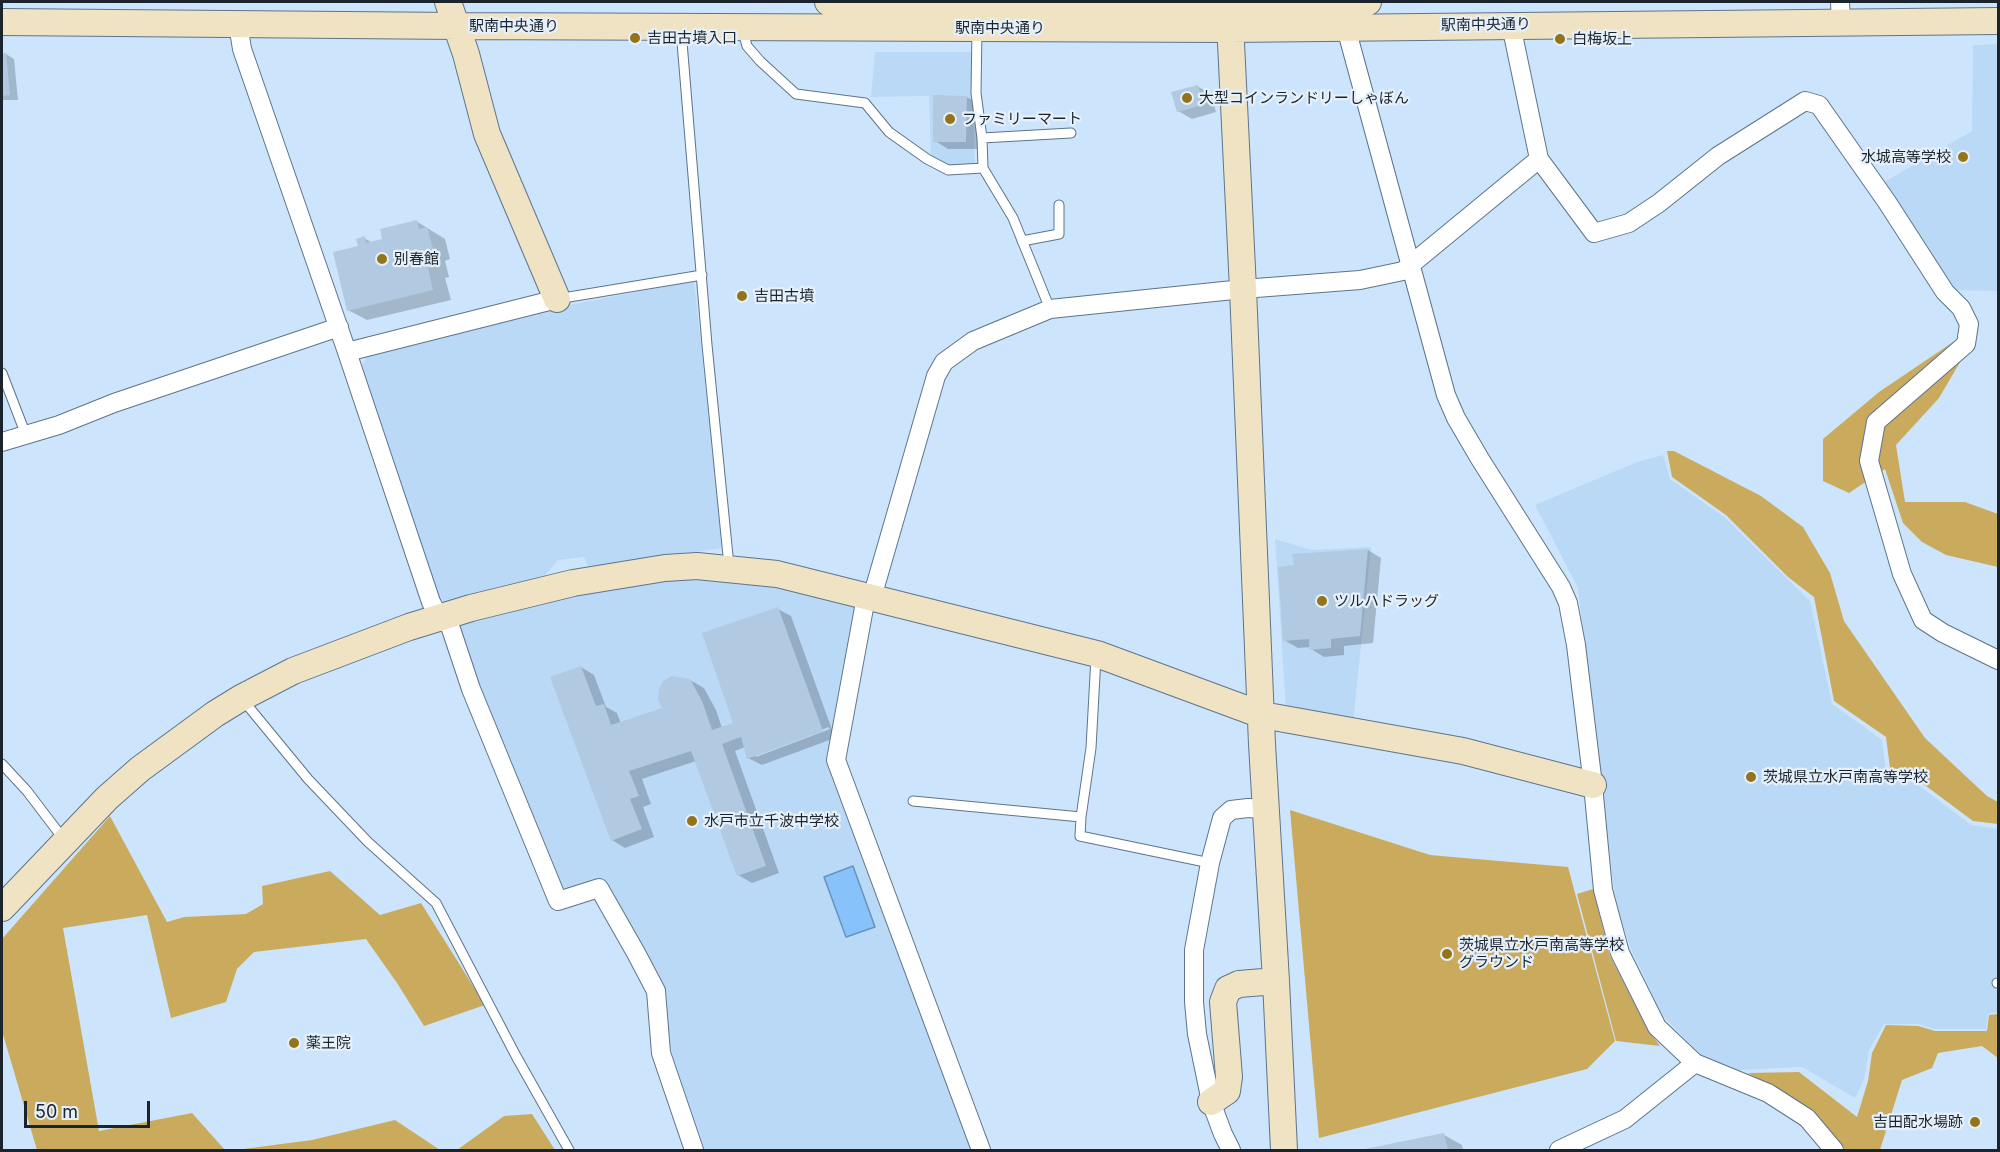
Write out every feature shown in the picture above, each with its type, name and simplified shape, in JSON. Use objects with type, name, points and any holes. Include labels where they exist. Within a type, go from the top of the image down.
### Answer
[{"type":"street","points":[[347,352],[557,299],[487,134],[458,26],[448,2]]},
{"type":"street","name":"駅南中央通り","points":[[828,2],[1368,2]]},
{"type":"street","points":[[1229,3],[1284,1150]]},
{"type":"street","name":"駅南中央通り","points":[[2,22],[1230,29],[1511,25],[1841,12],[1998,21]]},
{"type":"street","points":[[238,24],[242,50],[339,327],[431,602],[439,617],[450,626],[471,689],[558,901],[599,888],[656,991],[661,1053],[694,1150]]},
{"type":"street","points":[[1511,25],[1539,159],[1594,232],[1629,223],[1659,203],[1718,156],[1805,101],[1819,105],[1887,202],[1945,292],[1961,308],[1969,324],[1966,344],[1876,422],[1869,461],[1902,574],[1923,620],[1943,633],[1998,660]]},
{"type":"street","points":[[1346,28],[1446,395],[1456,418],[1562,586],[1568,603],[1576,645],[1593,784],[1603,890],[1620,952],[1657,1027],[1695,1063],[1768,1094],[1808,1118],[1834,1150]]},
{"type":"street","points":[[981,1150],[836,760],[864,609],[875,588],[936,376],[944,362],[973,341],[1050,309],[1243,289],[1360,280],[1402,271],[1539,159]]},
{"type":"street","points":[[2,442],[59,425],[114,403],[339,327]]},
{"type":"street","points":[[2,908],[107,798],[140,769],[215,714],[293,671],[409,627],[529,592],[614,575],[665,568],[697,566],[777,574],[1096,654],[1262,715],[1463,751],[1593,784]]},
{"type":"street","points":[[1231,1150],[1222,1134],[1211,1102],[1197,1034],[1194,950],[1210,863],[1222,818],[1230,810],[1266,809]]},
{"type":"street","points":[[1211,1102],[1227,1091],[1229,1077],[1222,1002],[1228,989],[1239,984],[1276,981]]},
{"type":"street","points":[[1559,1150],[1625,1119],[1695,1063]]},
{"type":"lane","points":[[681,27],[707,345],[730,568]]},
{"type":"lane","points":[[742,27],[747,46],[760,62],[796,94],[865,103],[889,132],[927,159],[948,170],[983,168]]},
{"type":"lane","points":[[977,27],[976,93],[983,168],[1013,218],[1050,309]]},
{"type":"lane","points":[[982,138],[1071,133]]},
{"type":"lane","points":[[1022,241],[1059,234],[1059,205]]},
{"type":"lane","points":[[557,299],[702,275]]},
{"type":"lane","points":[[2,374],[26,435]]},
{"type":"lane","points":[[1096,654],[1091,748],[1080,836],[1210,863]]},
{"type":"lane","points":[[241,698],[315,787],[368,842],[436,903],[516,1056],[569,1150]]},
{"type":"lane","points":[[2,764],[27,790],[66,842]]},
{"type":"lane","points":[[914,801],[1081,817]]},
{"type":"shaded area","name":"水城高等学校","points":[[1998,44],[1998,291],[1949,290],[1881,184],[1972,131],[1973,45]]},
{"type":"shaded area","points":[[875,52],[972,52],[975,167],[949,167],[931,158],[929,96],[871,97]]},
{"type":"shaded area","points":[[694,281],[723,548],[588,566],[584,557],[558,560],[542,579],[446,604],[438,596],[360,369],[368,355],[543,310]]},
{"type":"shaded area","points":[[1953,342],[1963,357],[1939,398],[1896,445],[1905,502],[1965,502],[1998,514],[1998,567],[1946,555],[1922,542],[1903,523],[1885,469],[1849,493],[1823,481],[1823,439],[1879,392]]},
{"type":"shaded area","points":[[1667,451],[1674,451],[1761,496],[1803,527],[1830,573],[1844,621],[1925,738],[1987,796],[1998,802],[1998,824],[1973,821],[1918,780],[1890,768],[1886,737],[1834,701],[1814,597],[1788,577],[1726,515],[1672,477]]},
{"type":"shaded area","name":"茨城県立水戸南高等学校","points":[[1663,455],[1670,479],[1724,517],[1810,601],[1832,704],[1882,740],[1886,771],[1917,784],[1971,825],[1998,829],[1998,1012],[1988,1014],[1986,1029],[1935,1029],[1919,1024],[1884,1024],[1869,1050],[1864,1080],[1855,1098],[1802,1067],[1738,1070],[1703,1057],[1663,1016],[1630,947],[1615,899],[1578,588],[1535,505],[1637,462]]},
{"type":"shaded area","points":[[1275,539],[1312,550],[1371,547],[1353,724],[1286,709]]},
{"type":"shaded area","name":"水戸市立千波中学校","points":[[656,577],[746,578],[858,606],[831,761],[974,1150],[705,1150],[668,1042],[602,880],[561,892],[478,692],[457,624],[463,618]]},
{"type":"shaded area","name":"茨城県立水戸南高等学校 グラウンド","points":[[1290,810],[1430,855],[1568,867],[1615,1041],[1587,1069],[1319,1138]]},
{"type":"shaded area","points":[[110,816],[167,922],[184,917],[246,914],[263,904],[262,886],[330,871],[380,915],[421,903],[485,1005],[424,1026],[366,939],[254,952],[237,969],[226,1002],[171,1018],[147,915],[63,928],[99,1131],[192,1113],[225,1150],[37,1150],[2,1031],[2,939]]},
{"type":"shaded area","points":[[1593,889],[1610,956],[1648,1030],[1660,1046],[1616,1041],[1577,894]]},
{"type":"shaded area","points":[[1998,1014],[1998,1058],[1982,1046],[1938,1053],[1932,1068],[1902,1080],[1880,1150],[1845,1150],[1819,1119],[1793,1099],[1748,1073],[1799,1072],[1857,1117],[1868,1081],[1872,1053],[1886,1025],[1918,1026],[1935,1031],[1987,1031],[1989,1015]]},
{"type":"shaded area","points":[[532,1114],[555,1150],[457,1150],[504,1116]]},
{"type":"shaded area","points":[[395,1120],[440,1150],[236,1150],[312,1140]]},
{"type":"water","points":[[853,866],[875,927],[846,937],[824,877]]},
{"type":"building","points":[[2,53],[6,53],[10,95],[2,96]]},
{"type":"building","name":"大型コインランドリーしゃぼん","points":[[1198,85],[1203,105],[1177,112],[1171,92]]},
{"type":"building","name":"ファミリーマート","points":[[933,95],[967,96],[966,142],[933,142]]},
{"type":"building","name":"別春館","points":[[417,220],[419,229],[427,227],[433,249],[427,251],[433,290],[347,311],[333,252],[358,246],[356,239],[365,236],[366,243],[382,239],[380,229]]},
{"type":"building","name":"ツルハドラッグ","points":[[1368,549],[1360,636],[1331,639],[1331,648],[1309,650],[1309,639],[1283,641],[1278,567],[1294,565],[1292,554]]},
{"type":"building","points":[[778,607],[823,731],[747,759],[741,737],[722,744],[766,866],[737,876],[691,751],[629,771],[639,796],[630,799],[642,829],[611,841],[550,677],[581,666],[596,706],[604,704],[611,725],[662,708],[658,700],[659,689],[663,681],[672,676],[690,679],[702,701],[712,730],[733,723],[702,633]]},
{"type":"building","points":[[1444,1133],[1448,1150],[1365,1150],[1365,1149]]},
{"type":"place","name":"吉田古墳入口","points":[[635,38]]},
{"type":"place","name":"白梅坂上","points":[[1560,39]]},
{"type":"place","name":"大型コインランドリーしゃぼん","points":[[1187,98]]},
{"type":"place","name":"ファミリーマート","points":[[950,119]]},
{"type":"place","name":"水城高等学校","points":[[1963,157]]},
{"type":"place","name":"別春館","points":[[382,259]]},
{"type":"place","name":"吉田古墳","points":[[742,296]]},
{"type":"place","name":"ツルハドラッグ","points":[[1322,601]]},
{"type":"place","name":"茨城県立水戸南高等学校","points":[[1751,777]]},
{"type":"place","name":"水戸市立千波中学校","points":[[692,821]]},
{"type":"place","name":"茨城県立水戸南高等学校 グラウンド","points":[[1447,954]]},
{"type":"place","name":"薬王院","points":[[294,1043]]},
{"type":"place","name":"吉田配水場跡","points":[[1975,1122]]}]
